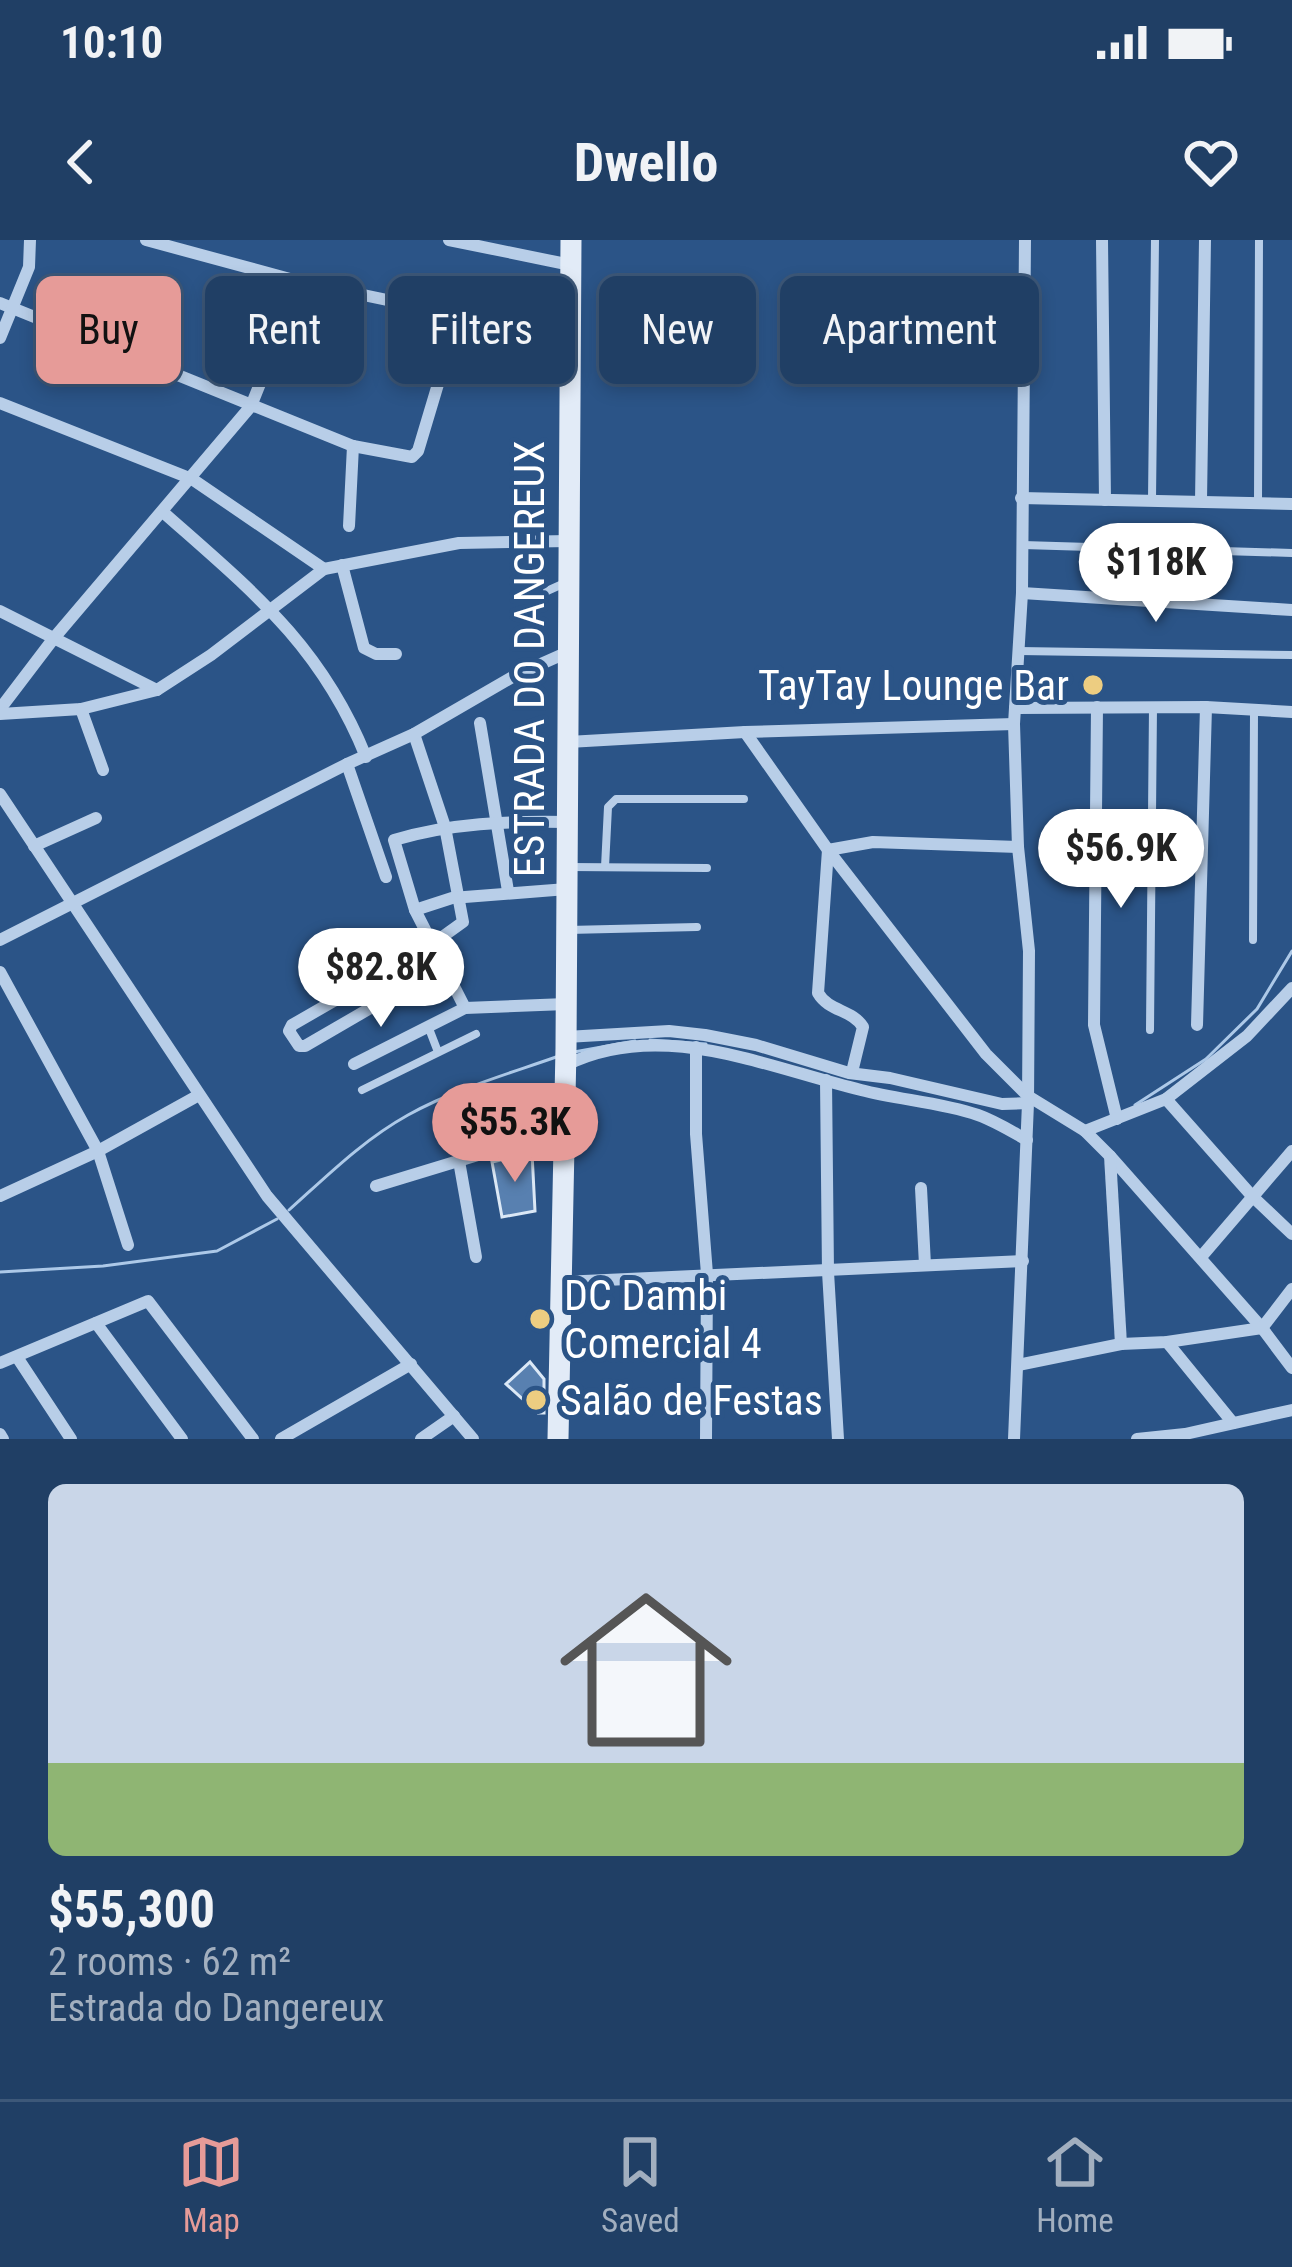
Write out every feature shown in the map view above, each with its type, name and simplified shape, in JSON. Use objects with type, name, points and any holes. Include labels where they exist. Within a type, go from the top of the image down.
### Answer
[{"type":"main road","name":"ESTRADA DO DANGEREUX","points":[[571,240],[571,276]]},
{"type":"main road","name":"ESTRADA DO DANGEREUX","points":[[559,1439],[570,384]]},
{"type":"street","points":[[0,338],[6,305],[29,267],[30,240]]},
{"type":"street","points":[[146,240],[279,276]]},
{"type":"street","points":[[449,240],[571,266]]},
{"type":"street","points":[[1014,1439],[1028,1100],[1029,951],[1018,847],[1014,724],[1022,592],[1025,240]]},
{"type":"street","points":[[1102,240],[1105,500]]},
{"type":"street","points":[[1201,501],[1205,240]]},
{"type":"street","points":[[6,305],[353,446],[416,456],[438,384]]},
{"type":"street","points":[[0,712],[54,638],[251,406],[263,384]]},
{"type":"street","points":[[0,404],[192,479],[324,569]]},
{"type":"street","points":[[349,526],[353,446]]},
{"type":"street","points":[[1022,498],[1292,505]]},
{"type":"street","points":[[164,513],[272,608],[342,700],[366,757]]},
{"type":"street","points":[[0,712],[81,709],[157,690],[324,569],[459,543],[569,541]]},
{"type":"street","points":[[342,565],[364,648],[376,654],[396,654]]},
{"type":"street","points":[[1022,592],[1292,610]]},
{"type":"street","points":[[0,611],[157,690]]},
{"type":"street","points":[[0,940],[568,652]]},
{"type":"street","points":[[1096,707],[1094,1025],[1118,1119]]},
{"type":"street","points":[[1015,708],[1206,707],[1292,712]]},
{"type":"street","points":[[1197,1025],[1206,707]]},
{"type":"street","points":[[81,709],[103,770]]},
{"type":"street","points":[[480,723],[508,891]]},
{"type":"street","points":[[568,742],[1014,724]]},
{"type":"street","points":[[745,732],[828,850],[986,1054],[1028,1100],[1084,1131],[1110,1156],[1292,1368]]},
{"type":"street","points":[[414,734],[445,827],[464,922],[292,1024],[289,1031],[298,1046],[305,1046],[441,967]]},
{"type":"street","points":[[346,764],[386,877]]},
{"type":"street","points":[[0,794],[267,1196],[473,1439]]},
{"type":"street","points":[[34,846],[96,818]]},
{"type":"street","points":[[465,1008],[415,910],[393,843],[397,838],[445,827],[496,821],[567,822]]},
{"type":"street","points":[[828,850],[873,842],[1018,847]]},
{"type":"street","points":[[828,850],[818,993],[828,1006],[856,1018],[862,1027],[852,1072]]},
{"type":"street","points":[[415,910],[567,878]]},
{"type":"street","points":[[0,972],[98,1151],[128,1245]]},
{"type":"street","points":[[1084,1131],[1166,1099],[1247,1036],[1292,988]]},
{"type":"street","points":[[354,1064],[465,1008],[566,1004]]},
{"type":"street","points":[[566,1053],[669,1031],[705,1035],[1003,1104],[1028,1100]]},
{"type":"street","points":[[566,1053],[617,1047],[696,1047],[981,1116],[1027,1140]]},
{"type":"street","points":[[696,1047],[696,1134],[707,1274],[706,1439]]},
{"type":"street","points":[[826,1080],[828,1272],[838,1439]]},
{"type":"street","points":[[0,1196],[98,1151],[199,1095]]},
{"type":"street","points":[[1166,1099],[1292,1234]]},
{"type":"street","points":[[376,1186],[564,1136]]},
{"type":"street","points":[[1201,1257],[1292,1151]]},
{"type":"street","points":[[1110,1156],[1121,1344]]},
{"type":"street","points":[[459,1161],[476,1257]]},
{"type":"street","points":[[921,1188],[925,1265]]},
{"type":"street","points":[[562,1282],[1023,1261]]},
{"type":"street","points":[[1018,1365],[1121,1344],[1262,1328],[1292,1289]]},
{"type":"street","points":[[0,1363],[148,1301],[253,1439]]},
{"type":"street","points":[[96,1323],[182,1439]]},
{"type":"street","points":[[1168,1342],[1233,1423]]},
{"type":"street","points":[[16,1357],[71,1439]]},
{"type":"street","points":[[281,1439],[411,1364]]},
{"type":"street","points":[[1137,1439],[1186,1437],[1292,1410]]},
{"type":"street","points":[[421,1439],[454,1416]]},
{"type":"lane","points":[[1152,500],[1155,240]]},
{"type":"lane","points":[[1258,502],[1259,240]]},
{"type":"lane","points":[[1022,545],[1292,553]]},
{"type":"lane","points":[[547,592],[569,581]]},
{"type":"lane","points":[[1019,651],[1292,655]]},
{"type":"lane","points":[[1150,1030],[1153,707]]},
{"type":"lane","points":[[1253,940],[1255,710]]},
{"type":"lane","points":[[605,867],[608,807],[616,799],[744,800]]},
{"type":"lane","points":[[567,878],[605,867],[707,868]]},
{"type":"lane","points":[[567,930],[697,927]]},
{"type":"lane","points":[[428,1026],[439,1052]]},
{"type":"lane","points":[[362,1090],[476,1034]]},
{"type":"building","points":[[532,1153],[535,1211],[502,1217],[492,1162]]},
{"type":"building","name":"Salão de Festas","points":[[530,1362],[544,1379],[544,1413],[538,1413],[506,1384]]},
{"type":"waterway","points":[[1135,1105],[1206,1059],[1257,1009],[1292,951]]},
{"type":"waterway","points":[[650,1040],[706,1044]]},
{"type":"waterway","points":[[574,1052],[635,1041]]},
{"type":"waterway","points":[[289,1210],[361,1147],[408,1115],[559,1056]]},
{"type":"waterway","points":[[0,1272],[103,1266],[217,1251],[277,1219]]},
{"type":"place","name":"TayTay Lounge Bar","points":[[1093,685]]},
{"type":"place","name":"DC Dambi Comercial 4","points":[[540,1319]]},
{"type":"place","name":"Salão de Festas","points":[[536,1400]]}]
